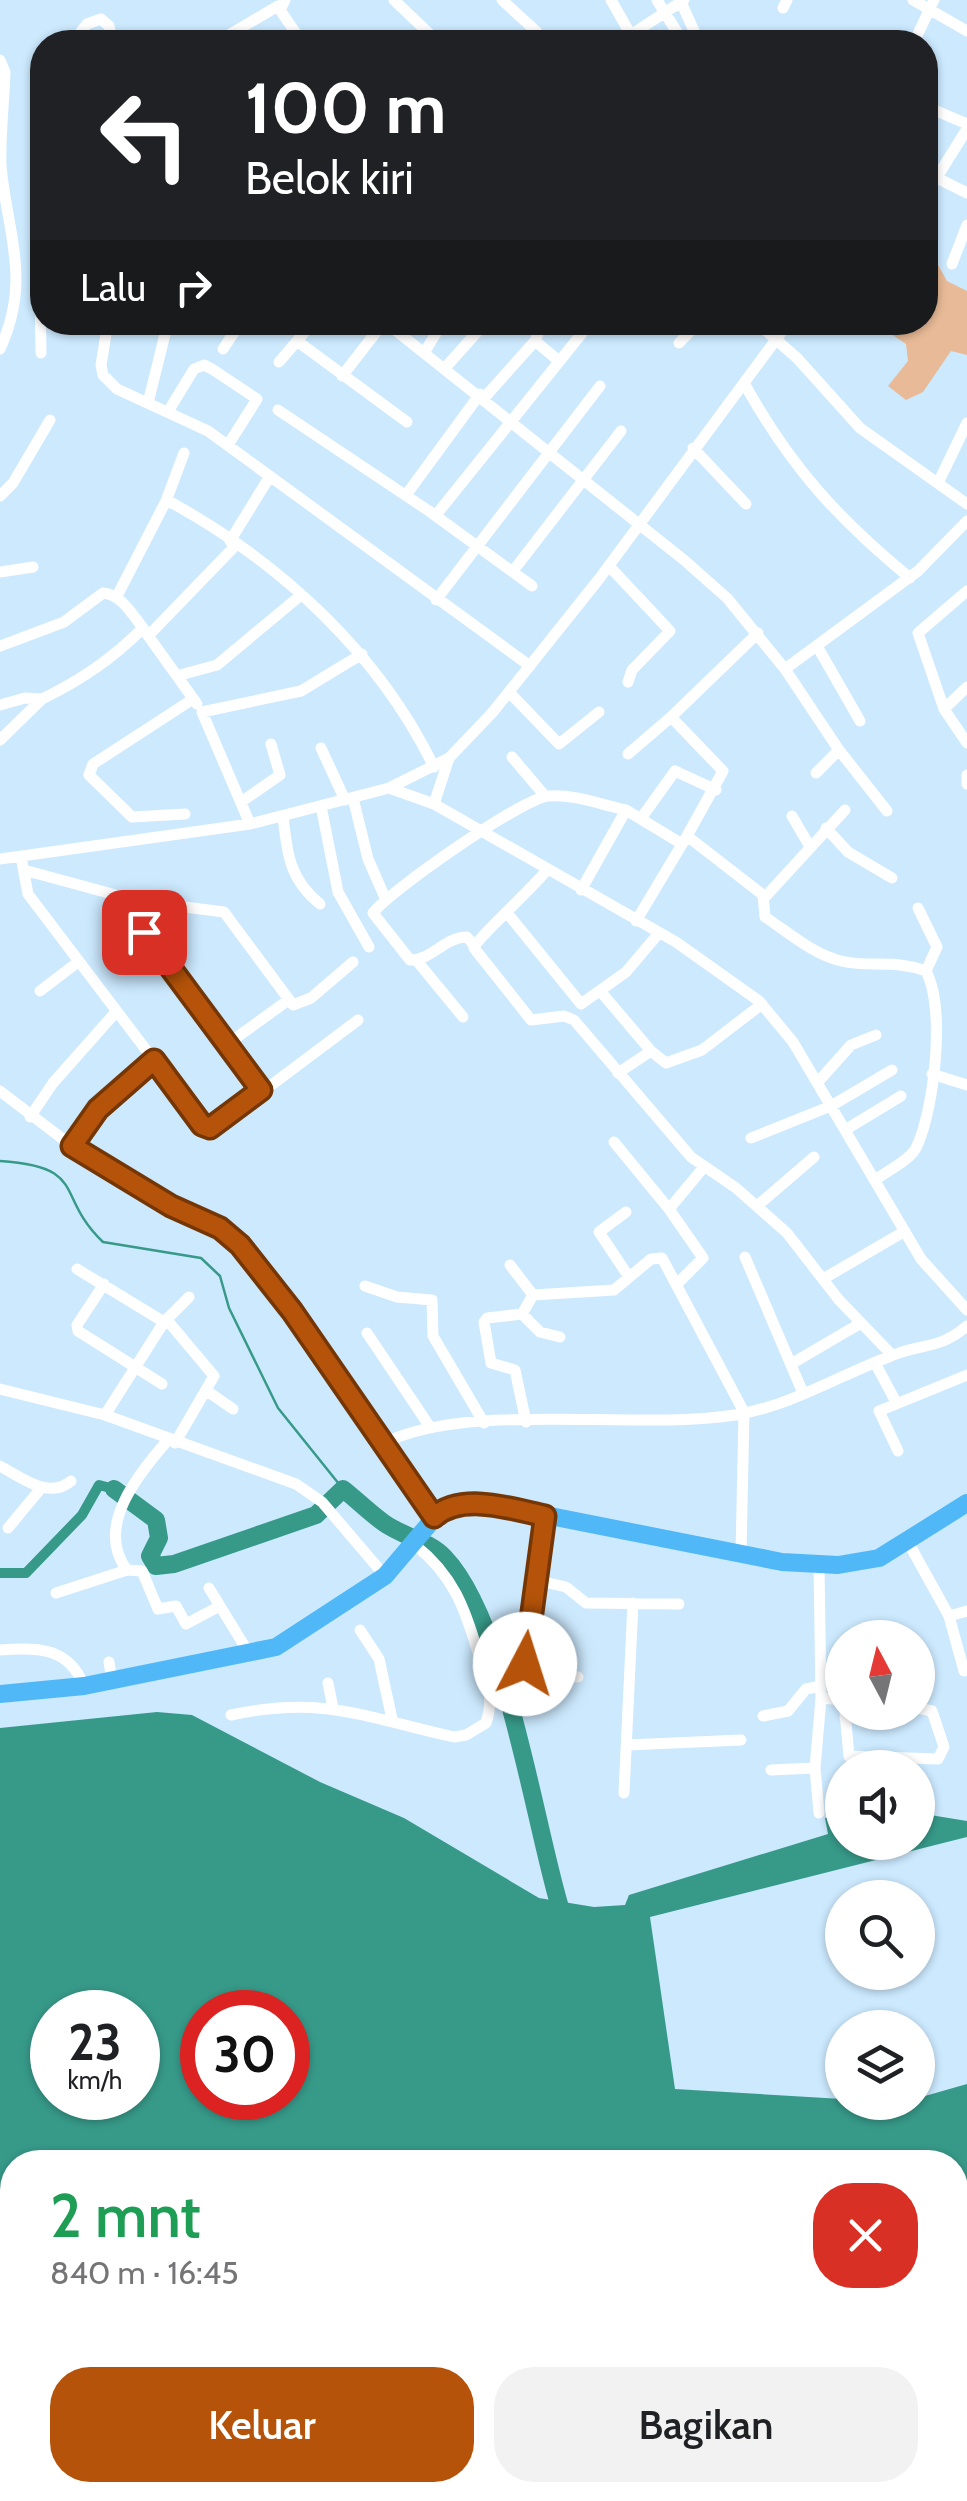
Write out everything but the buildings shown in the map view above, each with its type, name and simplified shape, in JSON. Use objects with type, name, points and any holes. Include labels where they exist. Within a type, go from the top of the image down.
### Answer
[{"type":"highway","points":[[0,1694],[84,1686],[110,1672],[250,1655],[292,1640],[385,1576],[442,1510],[478,1504],[819,1566],[879,1558],[967,1504]]},
{"type":"street","points":[[394,0],[425,30]]},
{"type":"street","points":[[502,0],[535,30]]},
{"type":"street","points":[[611,0],[624,30]]},
{"type":"street","points":[[657,0],[675,5],[691,30]]},
{"type":"street","points":[[913,0],[932,4],[967,32]]},
{"type":"street","points":[[237,30],[282,3],[296,30]]},
{"type":"street","points":[[920,30],[932,4]]},
{"type":"street","points":[[640,30],[675,5]]},
{"type":"street","points":[[675,5],[680,30]]},
{"type":"street","points":[[83,30],[87,24],[101,20],[110,30]]},
{"type":"street","points":[[0,60],[4,72],[1,175],[14,227],[15,294],[0,349]]},
{"type":"street","points":[[938,112],[967,126],[938,165]]},
{"type":"street","points":[[938,178],[967,193]]},
{"type":"street","points":[[952,264],[967,226]]},
{"type":"street","points":[[15,294],[30,286]]},
{"type":"street","points":[[41,335],[41,352]]},
{"type":"street","points":[[107,335],[103,375],[117,389],[169,410],[228,446],[530,666]]},
{"type":"street","points":[[148,402],[165,335]]},
{"type":"street","points":[[223,350],[233,335]]},
{"type":"street","points":[[279,362],[302,335]]},
{"type":"street","points":[[342,376],[374,335]]},
{"type":"street","points":[[401,335],[642,524],[727,598],[758,633],[839,750],[887,811]]},
{"type":"street","points":[[424,353],[436,335]]},
{"type":"street","points":[[444,368],[474,335]]},
{"type":"street","points":[[406,496],[482,396],[538,335]]},
{"type":"street","points":[[436,515],[580,335]]},
{"type":"street","points":[[679,343],[687,335]]},
{"type":"street","points":[[770,335],[797,358],[860,428],[967,504]]},
{"type":"street","points":[[22,863],[283,816],[389,788],[449,758],[509,692],[610,566],[780,335]]},
{"type":"street","points":[[297,341],[406,422]]},
{"type":"street","points":[[535,341],[558,361]]},
{"type":"street","points":[[169,410],[194,369],[212,369],[257,399],[228,446]]},
{"type":"street","points":[[744,384],[808,484],[852,530],[910,578]]},
{"type":"street","points":[[436,600],[600,386]]},
{"type":"street","points":[[278,410],[436,515],[532,586]]},
{"type":"street","points":[[0,496],[14,482],[50,420]]},
{"type":"street","points":[[939,481],[967,423]]},
{"type":"street","points":[[513,571],[622,431]]},
{"type":"street","points":[[691,452],[746,504]]},
{"type":"street","points":[[117,596],[166,501],[184,453]]},
{"type":"street","points":[[0,740],[42,699],[94,672],[146,632],[233,543],[270,476]]},
{"type":"street","points":[[166,501],[233,543],[301,596],[362,654],[412,722],[434,767]]},
{"type":"street","points":[[784,669],[910,578],[967,521]]},
{"type":"street","points":[[610,566],[670,631],[632,670],[628,682]]},
{"type":"street","points":[[0,572],[33,567]]},
{"type":"street","points":[[967,591],[918,633],[944,709],[967,743]]},
{"type":"street","points":[[0,646],[64,622],[103,593],[117,596],[180,676],[202,712],[250,824]]},
{"type":"street","points":[[180,676],[217,665],[301,596]]},
{"type":"street","points":[[628,754],[758,633]]},
{"type":"street","points":[[816,646],[860,720]]},
{"type":"street","points":[[202,712],[301,691],[362,654]]},
{"type":"street","points":[[944,709],[967,687]]},
{"type":"street","points":[[509,692],[560,744],[599,712]]},
{"type":"street","points":[[0,705],[25,698],[42,699]]},
{"type":"street","points":[[185,814],[157,820],[132,817],[88,775],[93,764],[193,698]]},
{"type":"street","points":[[636,921],[716,790],[723,772],[671,717]]},
{"type":"street","points":[[240,802],[280,776],[271,744]]},
{"type":"street","points":[[320,748],[349,799],[368,860],[386,900]]},
{"type":"street","points":[[816,774],[839,750]]},
{"type":"street","points":[[512,757],[545,796]]},
{"type":"street","points":[[434,804],[449,758]]},
{"type":"street","points":[[642,816],[675,771],[716,790]]},
{"type":"street","points":[[967,775],[967,784]]},
{"type":"street","points":[[389,788],[434,804],[659,933],[762,1004],[831,1106],[938,1282],[967,1310]]},
{"type":"street","points":[[463,1016],[417,961],[408,959],[374,916],[386,900],[480,831],[545,796],[642,816],[765,897]]},
{"type":"street","points":[[321,806],[338,892],[369,948]]},
{"type":"street","points":[[581,890],[626,810]]},
{"type":"street","points":[[844,810],[765,897],[761,910],[765,918],[828,957],[845,962],[892,961],[926,972],[935,990],[927,1126],[916,1150],[875,1180]]},
{"type":"street","points":[[283,816],[291,870],[302,890],[320,904]]},
{"type":"street","points":[[792,816],[810,845]]},
{"type":"street","points":[[826,828],[848,852],[892,878]]},
{"type":"street","points":[[0,859],[116,895],[171,908],[224,912],[287,1001],[301,1005],[353,962]]},
{"type":"street","points":[[22,863],[28,894],[202,1125],[210,1128],[358,1020]]},
{"type":"street","points":[[474,944],[508,914],[546,871]]},
{"type":"street","points":[[116,895],[261,1090]]},
{"type":"street","points":[[918,908],[937,947],[926,972]]},
{"type":"street","points":[[508,914],[578,1002],[586,1004],[626,972],[659,933]]},
{"type":"street","points":[[417,961],[455,937],[467,936],[526,1016],[538,1021],[568,1017],[704,1167],[787,1233],[822,1280],[892,1355]]},
{"type":"street","points":[[40,990],[78,962]]},
{"type":"street","points":[[601,992],[662,1063],[686,1058],[718,1040],[762,1004]]},
{"type":"street","points":[[229,1043],[287,1001]]},
{"type":"street","points":[[30,1118],[53,1083],[115,1013]]},
{"type":"street","points":[[817,1084],[851,1045],[876,1035]]},
{"type":"street","points":[[618,1074],[651,1051]]},
{"type":"street","points":[[72,1146],[98,1109],[154,1060]]},
{"type":"street","points":[[752,1138],[831,1106],[892,1070]]},
{"type":"street","points":[[932,1074],[967,1084]]},
{"type":"street","points":[[0,1091],[30,1118],[72,1146],[229,1234],[292,1311],[382,1444],[432,1558],[461,1596],[492,1699],[486,1723],[466,1736],[333,1708],[274,1706],[231,1714]]},
{"type":"street","points":[[845,1130],[901,1096]]},
{"type":"street","points":[[614,1142],[703,1258],[678,1284]]},
{"type":"street","points":[[757,1206],[814,1157]]},
{"type":"street","points":[[669,1209],[704,1167]]},
{"type":"street","points":[[626,1212],[599,1232],[629,1277]]},
{"type":"street","points":[[822,1280],[905,1230]]},
{"type":"street","points":[[533,1295],[602,1294],[656,1257],[662,1258],[744,1412],[741,1554]]},
{"type":"street","points":[[745,1257],[803,1394]]},
{"type":"street","points":[[510,1264],[533,1295]]},
{"type":"street","points":[[77,1269],[166,1321],[213,1372],[207,1391],[126,1498],[114,1544],[128,1570]]},
{"type":"street","points":[[104,1284],[76,1328],[162,1384]]},
{"type":"street","points":[[365,1286],[397,1297],[432,1300],[432,1336],[484,1423]]},
{"type":"street","points":[[522,1314],[533,1295]]},
{"type":"street","points":[[105,1415],[166,1321],[188,1297]]},
{"type":"street","points":[[522,1314],[540,1332],[560,1337]]},
{"type":"street","points":[[522,1314],[488,1318],[484,1322],[491,1363],[511,1366],[517,1375],[526,1422]]},
{"type":"street","points":[[791,1364],[860,1323]]},
{"type":"street","points":[[382,1444],[430,1427],[744,1412],[803,1394],[892,1355],[944,1344],[967,1326]]},
{"type":"street","points":[[366,1334],[430,1427]]},
{"type":"street","points":[[876,1363],[896,1402]]},
{"type":"street","points":[[898,1451],[879,1414],[896,1402],[967,1375]]},
{"type":"street","points":[[0,1389],[105,1415],[264,1471],[326,1507],[385,1576]]},
{"type":"street","points":[[207,1391],[233,1408]]},
{"type":"street","points":[[0,1466],[42,1487],[58,1490],[70,1481]]},
{"type":"street","points":[[8,1528],[42,1487]]},
{"type":"street","points":[[545,1516],[525,1648],[528,1672],[531,1676],[578,1677]]},
{"type":"street","points":[[908,1542],[949,1616],[964,1671]]},
{"type":"street","points":[[819,1566],[821,1692],[815,1768],[819,1813]]},
{"type":"street","points":[[56,1592],[128,1570],[142,1571],[158,1609],[176,1606],[186,1624],[220,1606]]},
{"type":"street","points":[[535,1580],[566,1587],[586,1603],[679,1604]]},
{"type":"street","points":[[209,1588],[250,1655]]},
{"type":"street","points":[[624,1793],[633,1603]]},
{"type":"street","points":[[949,1616],[967,1611]]},
{"type":"street","points":[[360,1630],[379,1659],[392,1719]]},
{"type":"street","points":[[0,1650],[32,1648],[55,1652],[76,1668],[84,1686]]},
{"type":"street","points":[[328,1683],[333,1708]]},
{"type":"street","points":[[763,1716],[788,1711],[806,1688],[825,1694]]},
{"type":"street","points":[[846,1730],[848,1756],[938,1759],[944,1748],[935,1720]]},
{"type":"street","points":[[627,1746],[741,1740]]},
{"type":"street","points":[[771,1770],[815,1768]]},
{"type":"shaded area","points":[[938,265],[947,281],[967,291],[967,355],[951,351],[923,392],[906,400],[888,386],[908,361],[906,344],[892,335],[938,335]]},
{"type":"shaded area","points":[[157,1712],[192,1715],[320,1782],[404,1818],[539,1898],[594,1907],[625,1905],[629,1895],[825,1835],[825,1860],[876,1860],[650,1917],[675,2089],[825,2098],[825,2120],[935,2120],[935,2093],[967,2084],[967,2150],[0,2150],[0,1728]]},
{"type":"shaded area","points":[[935,1816],[967,1821],[967,1837],[935,1845]]},
{"type":"waterway","points":[[0,1161],[28,1164],[59,1177],[103,1242],[201,1258],[220,1276],[229,1308],[278,1408],[343,1489]]},
{"type":"waterway","points":[[0,1573],[26,1573],[82,1515],[99,1485],[114,1489]]},
{"type":"waterway","points":[[114,1489],[156,1520],[159,1538],[150,1556],[156,1566],[174,1564],[316,1515],[343,1489],[384,1523],[444,1557],[465,1586],[500,1671],[559,1904]]},
{"type":"route","points":[[144,932],[261,1090],[210,1128],[202,1125],[154,1060],[98,1109],[72,1146],[171,1206],[220,1228],[240,1245],[292,1311],[434,1517],[454,1506],[478,1504],[545,1516],[525,1664]]}]
